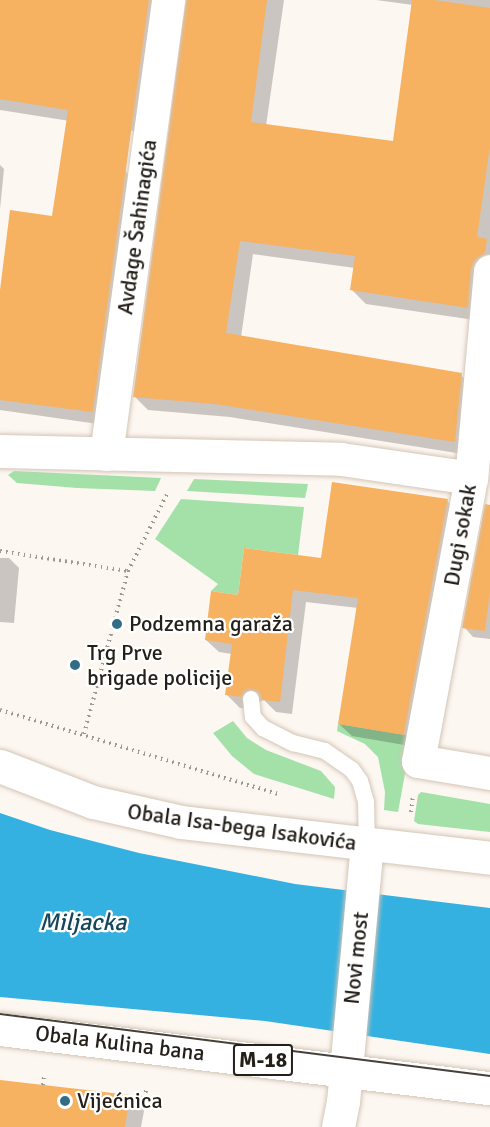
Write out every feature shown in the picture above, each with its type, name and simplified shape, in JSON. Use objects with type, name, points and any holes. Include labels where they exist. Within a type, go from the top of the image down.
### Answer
[{"type":"street","name":"Avdage Šahinagića","points":[[106,454],[168,0]]},
{"type":"street","name":"Dugi sokak","points":[[490,271],[471,478],[418,761],[490,773]]},
{"type":"street","points":[[0,451],[341,459],[471,478]]},
{"type":"street","name":"Obala Isa-bega Isakovića","points":[[0,766],[93,802],[128,812],[191,824],[490,858]]},
{"type":"street","name":"Novi most","points":[[338,1127],[343,1102],[367,845]]},
{"type":"street","name":"Obala Kulina bana","points":[[0,1029],[347,1057],[490,1088]]},
{"type":"lane","points":[[251,699],[253,717],[263,728],[293,743],[325,751],[352,770],[360,781],[366,802],[367,845]]},
{"type":"path","points":[[84,734],[128,571],[184,456]]},
{"type":"path","points":[[0,551],[128,571]]},
{"type":"path","points":[[0,710],[281,795]]},
{"type":"path","points":[[43,1085],[44,1077]]},
{"type":"path","points":[[128,1107],[139,1109],[147,1088]]},
{"type":"green space","points":[[14,471],[161,478],[155,491],[77,488],[17,483],[8,475]]},
{"type":"green space","points":[[194,479],[308,484],[305,498],[187,491]]},
{"type":"green space","points":[[181,499],[304,507],[298,555],[244,548],[238,595],[211,591],[218,584],[155,539]]},
{"type":"green space","points":[[233,721],[247,738],[266,750],[321,771],[335,787],[334,799],[254,774],[232,756],[213,733]]},
{"type":"green space","points":[[338,724],[412,736],[398,812],[384,810],[385,792],[378,757],[365,744],[337,731]]},
{"type":"green space","points":[[421,792],[490,804],[490,832],[418,824],[414,821],[418,795]]},
{"type":"water","name":"Miljacka","points":[[0,813],[50,830],[139,853],[295,884],[490,908],[490,1054],[265,1021],[0,997]]},
{"type":"building","points":[[0,0],[149,0],[93,412],[0,400],[0,290],[10,210],[52,216],[68,110],[0,99]]},
{"type":"building","points":[[186,0],[267,0],[251,122],[393,141],[412,0],[434,0],[490,8],[490,146],[477,237],[487,239],[485,253],[475,260],[471,269],[468,308],[350,290],[355,256],[240,241],[226,333],[462,373],[455,442],[215,404],[133,397]]},
{"type":"building","points":[[332,482],[448,499],[404,735],[338,724],[358,598],[293,590],[280,702],[262,700],[259,692],[250,689],[244,691],[241,697],[225,695],[232,644],[205,640],[211,591],[238,595],[244,548],[321,558]]},
{"type":"building","points":[[485,504],[490,505],[490,591],[485,631],[462,628]]},
{"type":"building","name":"Vijećnica","points":[[0,1080],[130,1095],[125,1127],[0,1127]]},
{"type":"tram line","points":[[0,1014],[490,1076]]},
{"type":"place","name":"Podzemna garaža","points":[[117,624]]},
{"type":"place","name":"Trg Prve brigade policije","points":[[75,665]]},
{"type":"place","name":"Vijećnica","points":[[65,1101]]}]
